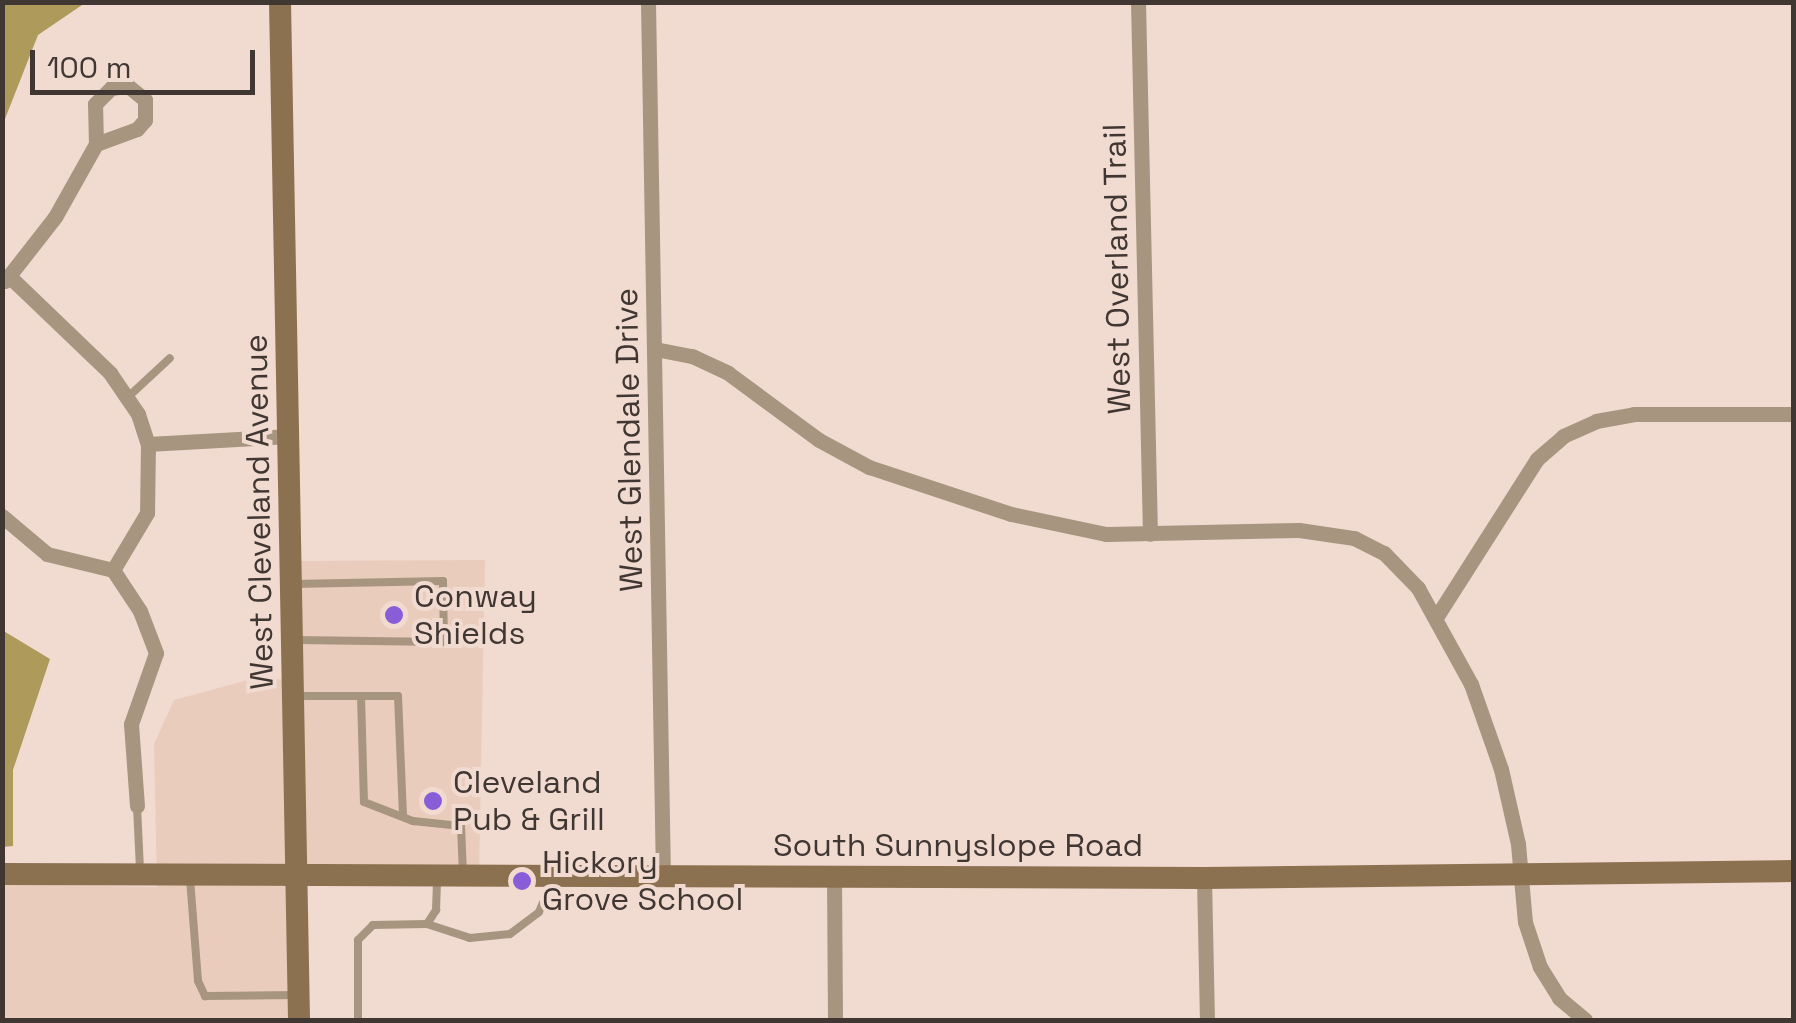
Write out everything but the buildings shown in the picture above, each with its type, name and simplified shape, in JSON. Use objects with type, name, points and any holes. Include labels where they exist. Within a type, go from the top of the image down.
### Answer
[{"type":"street","name":"West Cleveland Avenue","points":[[280,2],[299,1020]]},
{"type":"street","name":"West Glendale Drive","points":[[648,2],[663,877]]},
{"type":"street","name":"West Overland Trail","points":[[1138,2],[1150,534]]},
{"type":"street","points":[[96,144],[55,217],[6,280],[128,396],[148,444],[147,513],[114,570]]},
{"type":"street","points":[[655,349],[692,356],[719,368],[819,440],[869,467],[1056,526],[1106,534],[1298,530],[1354,538],[1395,561],[1436,616],[1471,684],[1501,770],[1518,844],[1525,922],[1540,967],[1559,998],[1585,1020]]},
{"type":"street","points":[[1436,616],[1536,460],[1563,436],[1596,421],[1634,414],[1794,414]]},
{"type":"street","points":[[148,444],[290,436]]},
{"type":"street","points":[[2,516],[47,554],[114,570],[140,611],[156,653],[132,724],[137,806]]},
{"type":"street","name":"South Sunnyslope Road","points":[[2,874],[1204,878],[1794,870]]},
{"type":"street","points":[[834,878],[835,1020]]},
{"type":"street","points":[[1204,878],[1207,1020]]},
{"type":"lane","points":[[128,396],[170,358]]},
{"type":"lane","points":[[293,584],[444,582],[444,642],[294,640]]},
{"type":"lane","points":[[295,696],[398,696],[402,815]]},
{"type":"lane","points":[[361,696],[364,802],[413,821],[461,826],[463,876]]},
{"type":"lane","points":[[137,806],[140,874]]},
{"type":"lane","points":[[190,874],[198,981],[204,996],[298,995]]},
{"type":"lane","points":[[427,924],[436,910],[438,875]]},
{"type":"lane","points":[[358,1020],[358,940],[373,926],[427,924],[470,938],[510,934],[540,912],[554,876]]},
{"type":"shaded area","points":[[3,2],[85,3],[38,35],[3,124]]},
{"type":"shaded area","points":[[485,560],[479,876],[296,875],[299,1020],[3,1020],[3,884],[157,887],[154,744],[174,700],[248,680],[295,679],[292,561]]},
{"type":"shaded area","points":[[2,630],[50,659],[13,770],[13,846],[3,847]]},
{"type":"place","name":"Conway Shields","points":[[394,615]]},
{"type":"place","name":"Cleveland Pub & Grill","points":[[433,801]]},
{"type":"place","name":"Hickory Grove School","points":[[522,881]]}]
